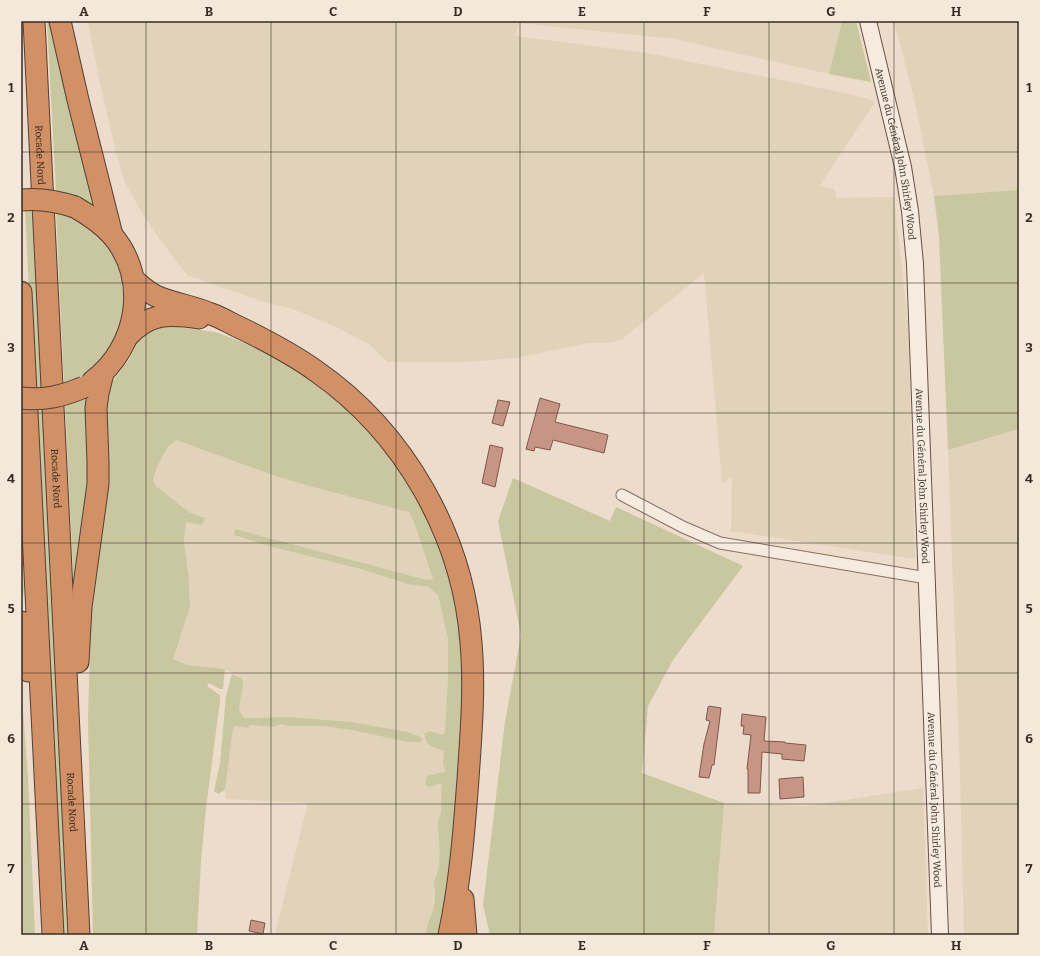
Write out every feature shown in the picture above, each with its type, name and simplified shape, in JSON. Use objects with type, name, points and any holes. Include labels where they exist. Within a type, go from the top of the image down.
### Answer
[{"type":"highway","name":"Rocade Nord","points":[[34,21],[79,929]]},
{"type":"highway","points":[[60,21],[80,108],[113,236]]},
{"type":"highway","points":[[21,200],[53,200],[75,207],[102,224],[122,249],[133,279],[135,293],[135,308],[128,336],[121,350],[103,373],[84,387],[58,396],[45,399],[21,398]]},
{"type":"highway","points":[[133,279],[147,291],[156,296],[212,314],[284,350],[318,372],[339,388],[365,413],[393,444],[415,476],[435,510],[443,528],[464,594],[470,626],[472,657],[471,736],[462,863],[449,935]]},
{"type":"highway","points":[[21,292],[53,935]]},
{"type":"highway","points":[[128,336],[137,326],[162,316],[191,317],[210,320],[246,331]]},
{"type":"highway","points":[[79,929],[78,642],[81,607],[98,484],[96,408],[103,373]]},
{"type":"highway","points":[[21,622],[34,718],[53,935]]},
{"type":"highway","points":[[462,863],[466,935]]},
{"type":"street","name":"Avenue du Général John Shirley Wood","points":[[868,21],[895,129],[911,217],[918,311],[940,935]]},
{"type":"street","points":[[622,495],[683,527],[720,543],[928,578]]},
{"type":"shaded area","points":[[47,21],[55,21],[95,207],[74,196],[56,191]]},
{"type":"shaded area","points":[[88,21],[842,21],[829,74],[675,39],[519,23],[515,36],[647,53],[840,92],[875,102],[820,185],[835,190],[836,198],[894,197],[908,325],[915,559],[731,531],[732,477],[722,483],[704,273],[621,340],[607,343],[589,343],[515,358],[467,362],[387,362],[370,345],[334,326],[293,309],[264,302],[187,275],[158,237],[139,208],[124,180],[116,153],[98,74]]},
{"type":"shaded area","points":[[842,21],[856,21],[871,82],[829,74]]},
{"type":"shaded area","points":[[894,21],[1019,21],[1019,190],[934,196],[914,98]]},
{"type":"shaded area","points":[[1019,190],[1019,429],[948,450],[939,236],[934,196]]},
{"type":"shaded area","points":[[36,208],[72,935],[61,935],[25,210]]},
{"type":"shaded area","points":[[56,211],[81,220],[112,248],[124,277],[126,308],[111,351],[83,377],[64,384]]},
{"type":"shaded area","points":[[156,327],[177,327],[215,332],[256,347],[301,373],[342,405],[380,443],[404,475],[415,493],[438,543],[453,591],[463,645],[462,733],[457,770],[456,817],[442,935],[426,935],[427,925],[434,908],[434,881],[437,875],[439,860],[438,820],[441,813],[442,785],[441,783],[430,787],[425,785],[427,776],[445,772],[443,763],[444,751],[429,744],[425,739],[424,734],[430,731],[443,735],[445,731],[448,679],[448,639],[438,595],[429,587],[407,584],[361,569],[273,547],[234,535],[235,529],[427,580],[433,579],[414,522],[409,512],[275,476],[176,440],[168,448],[162,458],[153,481],[156,486],[189,512],[205,518],[202,525],[186,522],[184,541],[189,580],[190,607],[173,659],[187,665],[225,669],[223,689],[209,683],[207,686],[220,695],[220,701],[206,808],[201,861],[197,935],[93,935],[88,718],[90,651],[85,650],[107,388],[129,360],[139,339],[147,329]]},
{"type":"shaded area","points":[[88,395],[94,454],[74,590],[65,406],[85,398]]},
{"type":"shaded area","points":[[1019,429],[1019,935],[964,935],[960,771],[948,450]]},
{"type":"shaded area","points":[[176,440],[275,476],[409,512],[434,579],[427,580],[235,529],[407,584],[429,587],[438,595],[448,639],[448,679],[445,731],[443,735],[430,731],[440,749],[444,751],[443,763],[445,772],[442,783],[441,815],[438,820],[439,862],[437,877],[434,881],[434,909],[431,914],[426,935],[275,935],[308,803],[226,799],[225,790],[233,729],[235,726],[247,728],[251,725],[272,727],[281,724],[289,726],[322,726],[352,730],[407,742],[420,742],[378,728],[352,722],[290,717],[244,718],[239,710],[243,684],[242,679],[225,669],[187,665],[173,659],[190,607],[189,580],[184,541],[186,522],[202,525],[202,516],[189,512],[156,486],[153,481],[161,459]]},
{"type":"shaded area","points":[[513,478],[610,521],[616,507],[743,566],[673,660],[648,706],[642,773],[724,803],[714,935],[490,935],[483,905],[505,722],[521,635],[498,521]]},
{"type":"shaded area","points":[[21,541],[24,589],[23,596],[21,593]]},
{"type":"shaded area","points":[[232,674],[242,679],[243,684],[239,710],[244,718],[290,717],[352,722],[407,732],[419,736],[422,739],[421,742],[407,742],[352,730],[322,726],[288,726],[281,724],[273,727],[251,725],[247,728],[235,726],[233,729],[225,790],[218,794],[214,791],[220,764],[226,696]]},
{"type":"shaded area","points":[[21,685],[28,777],[35,935],[21,935]]},
{"type":"shaded area","points":[[923,788],[928,935],[714,935],[724,803],[807,806]]},
{"type":"building","points":[[540,398],[560,404],[555,422],[608,435],[604,453],[553,440],[550,450],[535,447],[534,451],[526,449]]},
{"type":"building","points":[[498,400],[510,402],[503,426],[492,423]]},
{"type":"building","points":[[490,445],[503,448],[495,487],[482,483]]},
{"type":"building","points":[[709,706],[721,708],[714,765],[712,765],[709,778],[699,777],[704,744],[710,721],[706,720]]},
{"type":"building","points":[[742,714],[766,717],[764,741],[806,745],[804,761],[782,759],[782,754],[762,752],[760,793],[748,793],[747,769],[751,735],[743,734],[744,726],[741,726]]},
{"type":"building","points":[[803,777],[804,797],[780,799],[779,779]]},
{"type":"building","points":[[251,920],[265,923],[263,934],[249,931]]}]
